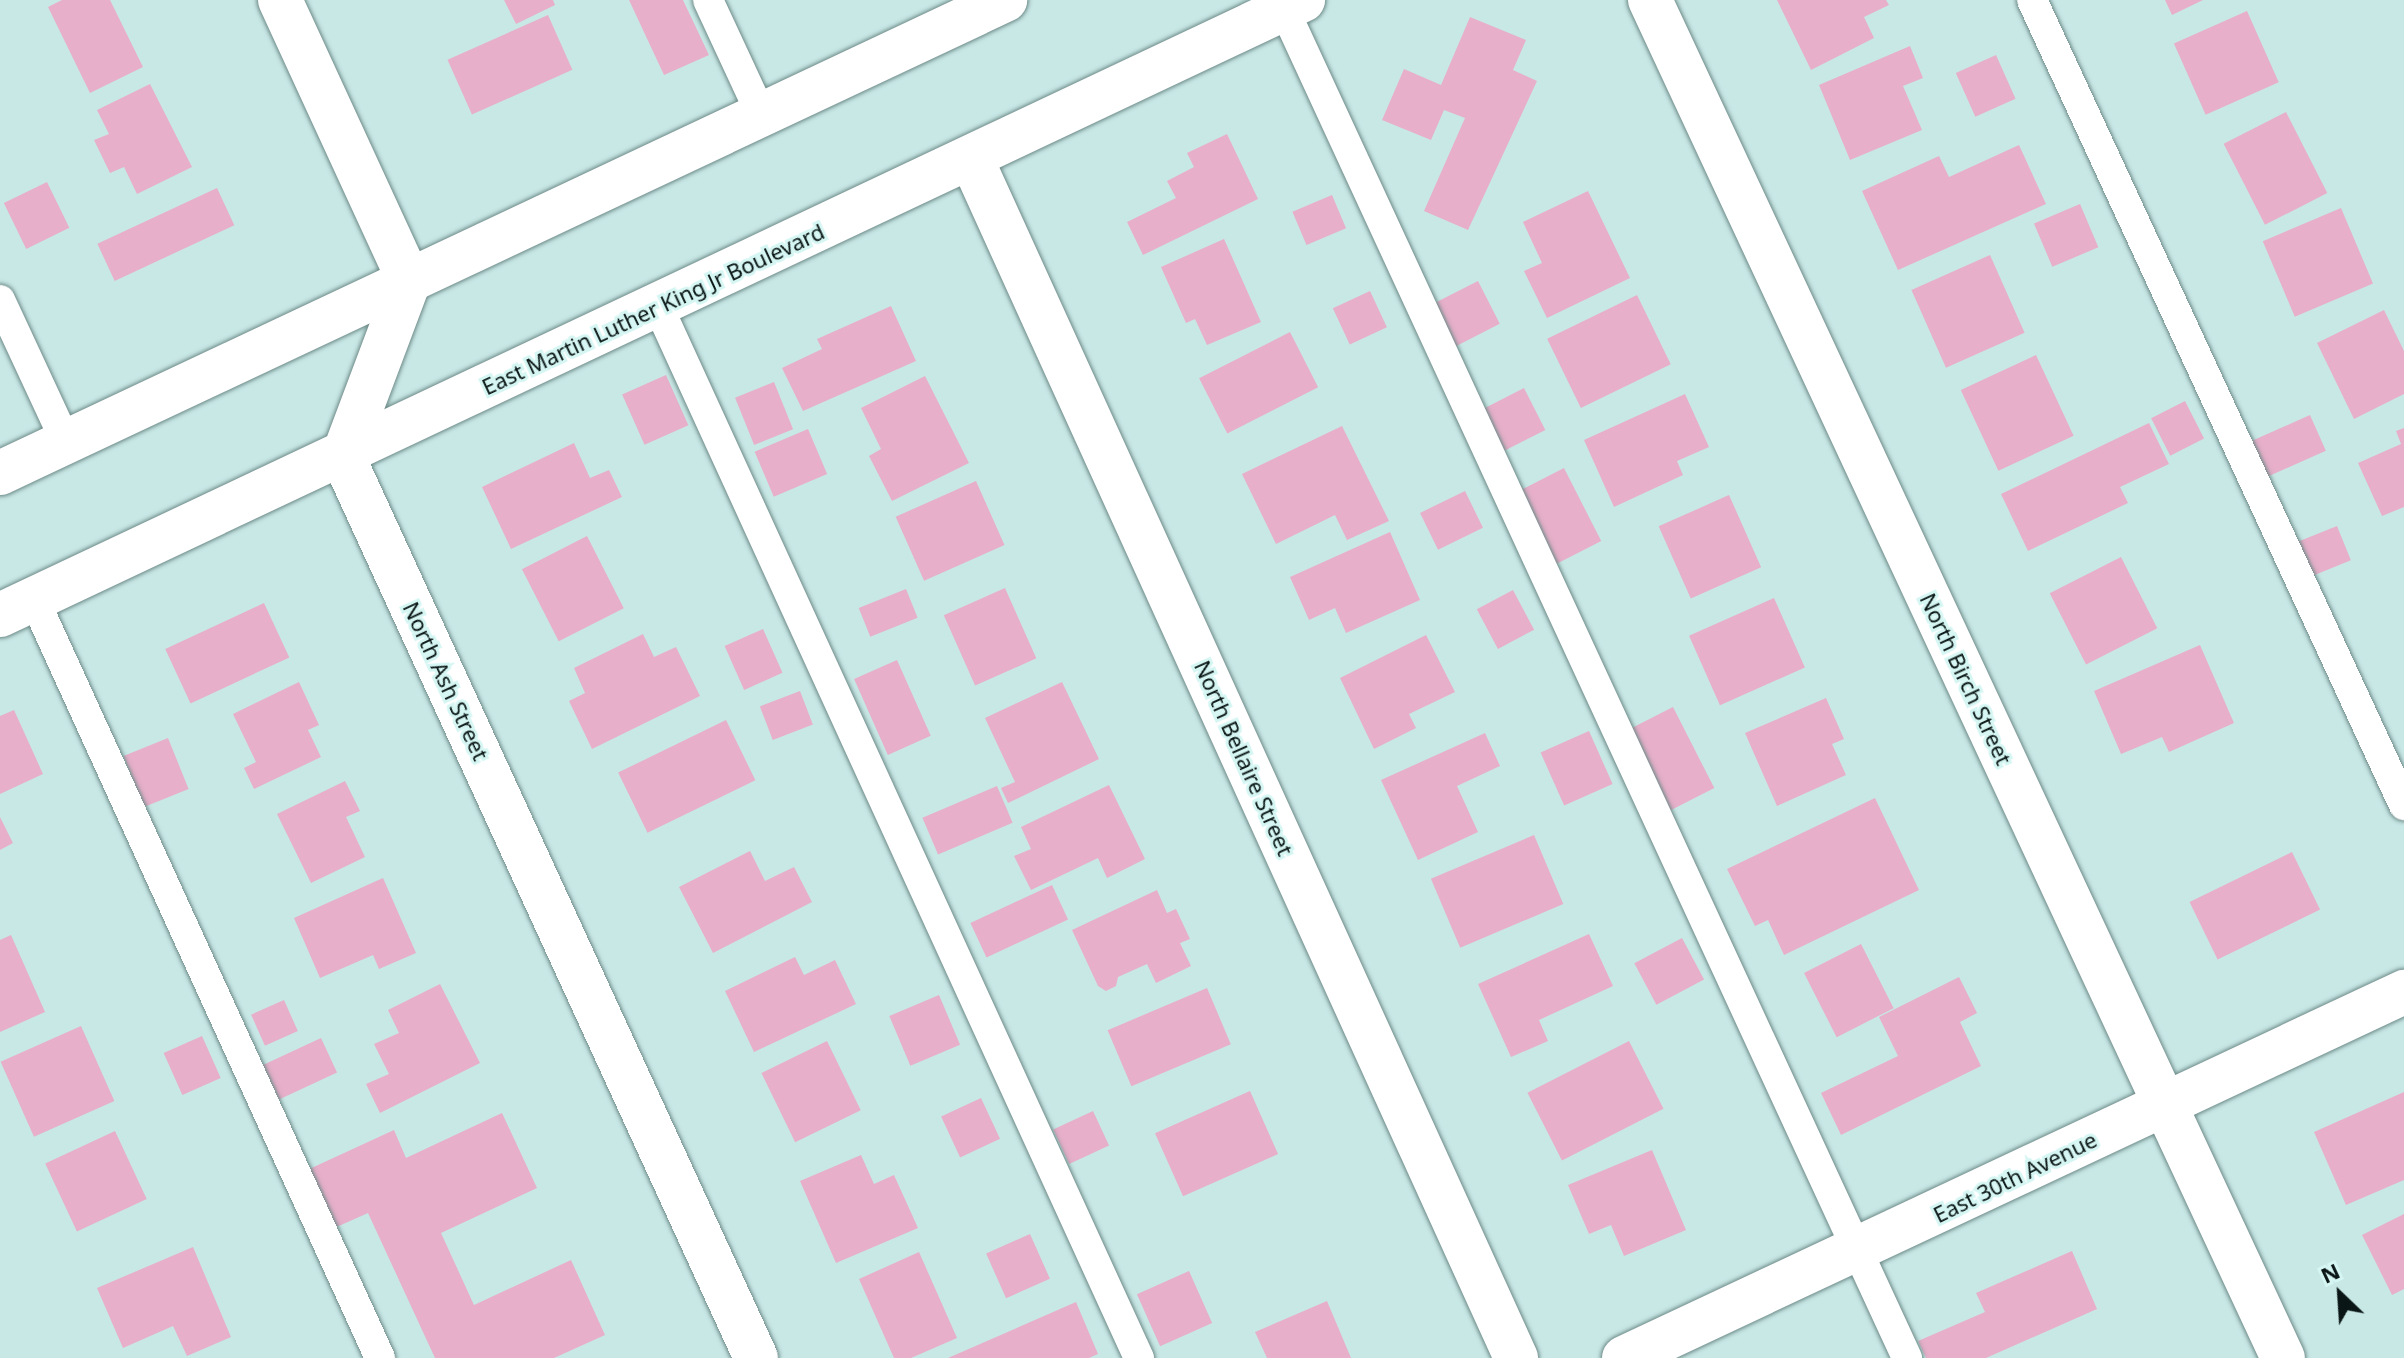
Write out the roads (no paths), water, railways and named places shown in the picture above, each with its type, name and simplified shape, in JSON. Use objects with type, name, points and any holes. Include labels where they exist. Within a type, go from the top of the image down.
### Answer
[{"type":"street","points":[[280,0],[409,281],[343,457]]},
{"type":"street","points":[[0,473],[1005,0]]},
{"type":"street","name":"North Birch Street","points":[[1650,0],[2283,1358]]},
{"type":"street","name":"East Martin Luther King Jr Boulevard","points":[[17,607],[343,457],[1294,4]]},
{"type":"street","name":"North Bellaire Street","points":[[971,158],[1516,1358]]},
{"type":"street","name":"North Ash Street","points":[[343,457],[756,1358]]},
{"type":"street","name":"East 30th Avenue","points":[[1624,1358],[1858,1252],[2404,992]]},
{"type":"lane","points":[[708,0],[761,114]]},
{"type":"lane","points":[[2032,0],[2404,805]]},
{"type":"lane","points":[[1294,4],[1907,1358]]},
{"type":"lane","points":[[0,300],[66,442]]},
{"type":"lane","points":[[658,306],[1139,1358]]},
{"type":"lane","points":[[17,607],[380,1358]]}]
